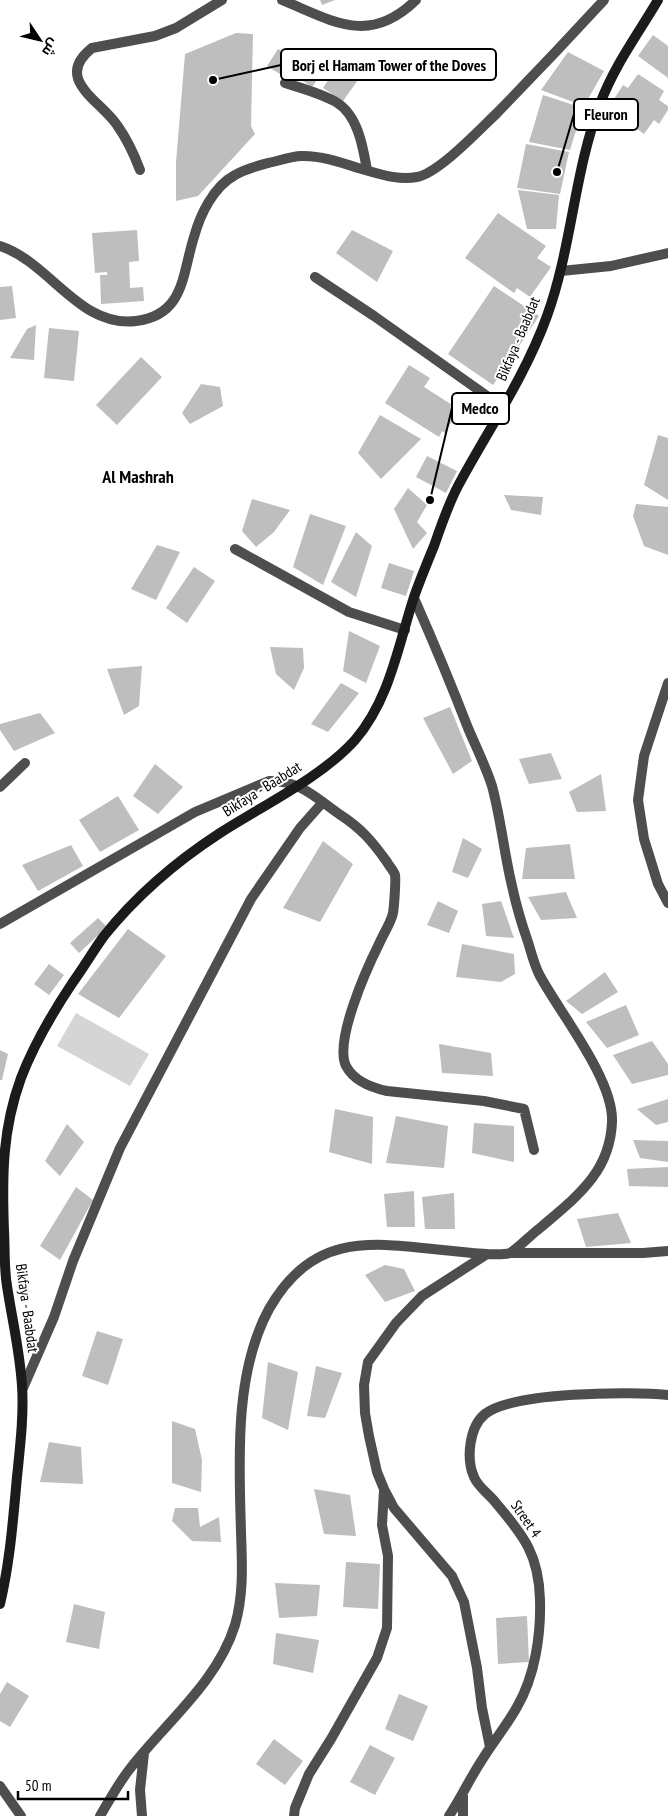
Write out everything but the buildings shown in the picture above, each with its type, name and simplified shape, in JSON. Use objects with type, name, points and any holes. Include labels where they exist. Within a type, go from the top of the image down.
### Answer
[{"type":"main road","name":"Bikfaya - Baabdat","points":[[0,1604],[7,1572],[20,1448],[23,1388],[13,1315],[3,1284],[2,1168],[10,1117],[20,1080],[34,1048],[59,1003],[103,939],[124,913],[146,891],[215,836],[298,785],[326,765],[353,742],[366,725],[380,700],[396,662],[414,598],[455,491],[504,408],[543,326],[561,272],[583,160],[599,106],[615,69],[658,0]]},
{"type":"street","points":[[140,170],[130,146],[116,123],[79,84],[78,64],[83,55],[92,48],[155,36],[196,16],[222,0]]},
{"type":"street","points":[[282,0],[333,22],[351,26],[369,26],[388,21],[404,12],[416,0]]},
{"type":"street","points":[[0,246],[32,263],[75,301],[92,312],[111,320],[124,322],[154,318],[166,310],[180,291],[200,218],[218,190],[234,176],[254,167],[299,156],[320,158],[387,176],[418,177],[448,159],[465,144],[604,0]]},
{"type":"street","points":[[285,83],[328,98],[344,109],[352,118],[357,131],[364,152],[367,170]]},
{"type":"street","points":[[561,272],[611,266],[668,254]]},
{"type":"street","points":[[315,277],[374,316],[504,408]]},
{"type":"street","points":[[236,550],[348,612],[405,630]]},
{"type":"street","points":[[414,598],[491,784],[511,885],[518,913],[538,972],[579,1038],[598,1075],[612,1111],[610,1142],[602,1164],[584,1190],[510,1253]]},
{"type":"street","points":[[668,683],[644,756],[638,800],[644,839],[658,884],[668,904]]},
{"type":"street","points":[[0,787],[24,763]]},
{"type":"street","points":[[0,924],[195,812],[269,780],[281,780],[298,785],[348,820],[372,840],[395,874],[393,913],[365,973],[347,1026],[344,1044],[347,1068],[361,1080],[378,1089],[484,1101],[524,1109],[534,1150]]},
{"type":"street","points":[[23,1388],[54,1317],[73,1261],[120,1148],[251,899],[300,828],[323,802]]},
{"type":"street","points":[[100,1816],[129,1770],[209,1676],[224,1651],[235,1625],[241,1595],[240,1432],[243,1395],[256,1336],[270,1307],[288,1282],[307,1265],[328,1252],[349,1246],[376,1244],[486,1254],[643,1253],[668,1251]]},
{"type":"street","points":[[486,1254],[422,1296],[396,1323],[368,1362],[364,1384],[365,1413],[377,1472],[384,1489],[394,1508],[452,1576],[464,1602],[490,1747]]},
{"type":"street","name":"Street 4","points":[[450,1816],[490,1747],[518,1706],[529,1680],[539,1631],[539,1580],[528,1543],[514,1524],[475,1480],[471,1469],[470,1446],[478,1421],[486,1413],[496,1408],[540,1398],[600,1393],[668,1395]]},
{"type":"street","points":[[294,1816],[309,1774],[377,1658],[387,1628],[388,1556],[382,1525],[384,1489]]},
{"type":"street","points":[[142,1816],[140,1790],[144,1753]]},
{"type":"street","points":[[0,1786],[21,1816]]},
{"type":"street","points":[[463,1816],[464,1794]]},
{"type":"shaded area","points":[[76,1013],[149,1054],[130,1086],[57,1046]]},
{"type":"place","name":"Borj el Hamam Tower of the Doves","points":[[213,80]]},
{"type":"place","name":"Fleuron","points":[[557,172]]},
{"type":"place","name":"Medco","points":[[430,500]]},
{"type":"district","name":"Al Mashrah","points":[[138,477]]}]
